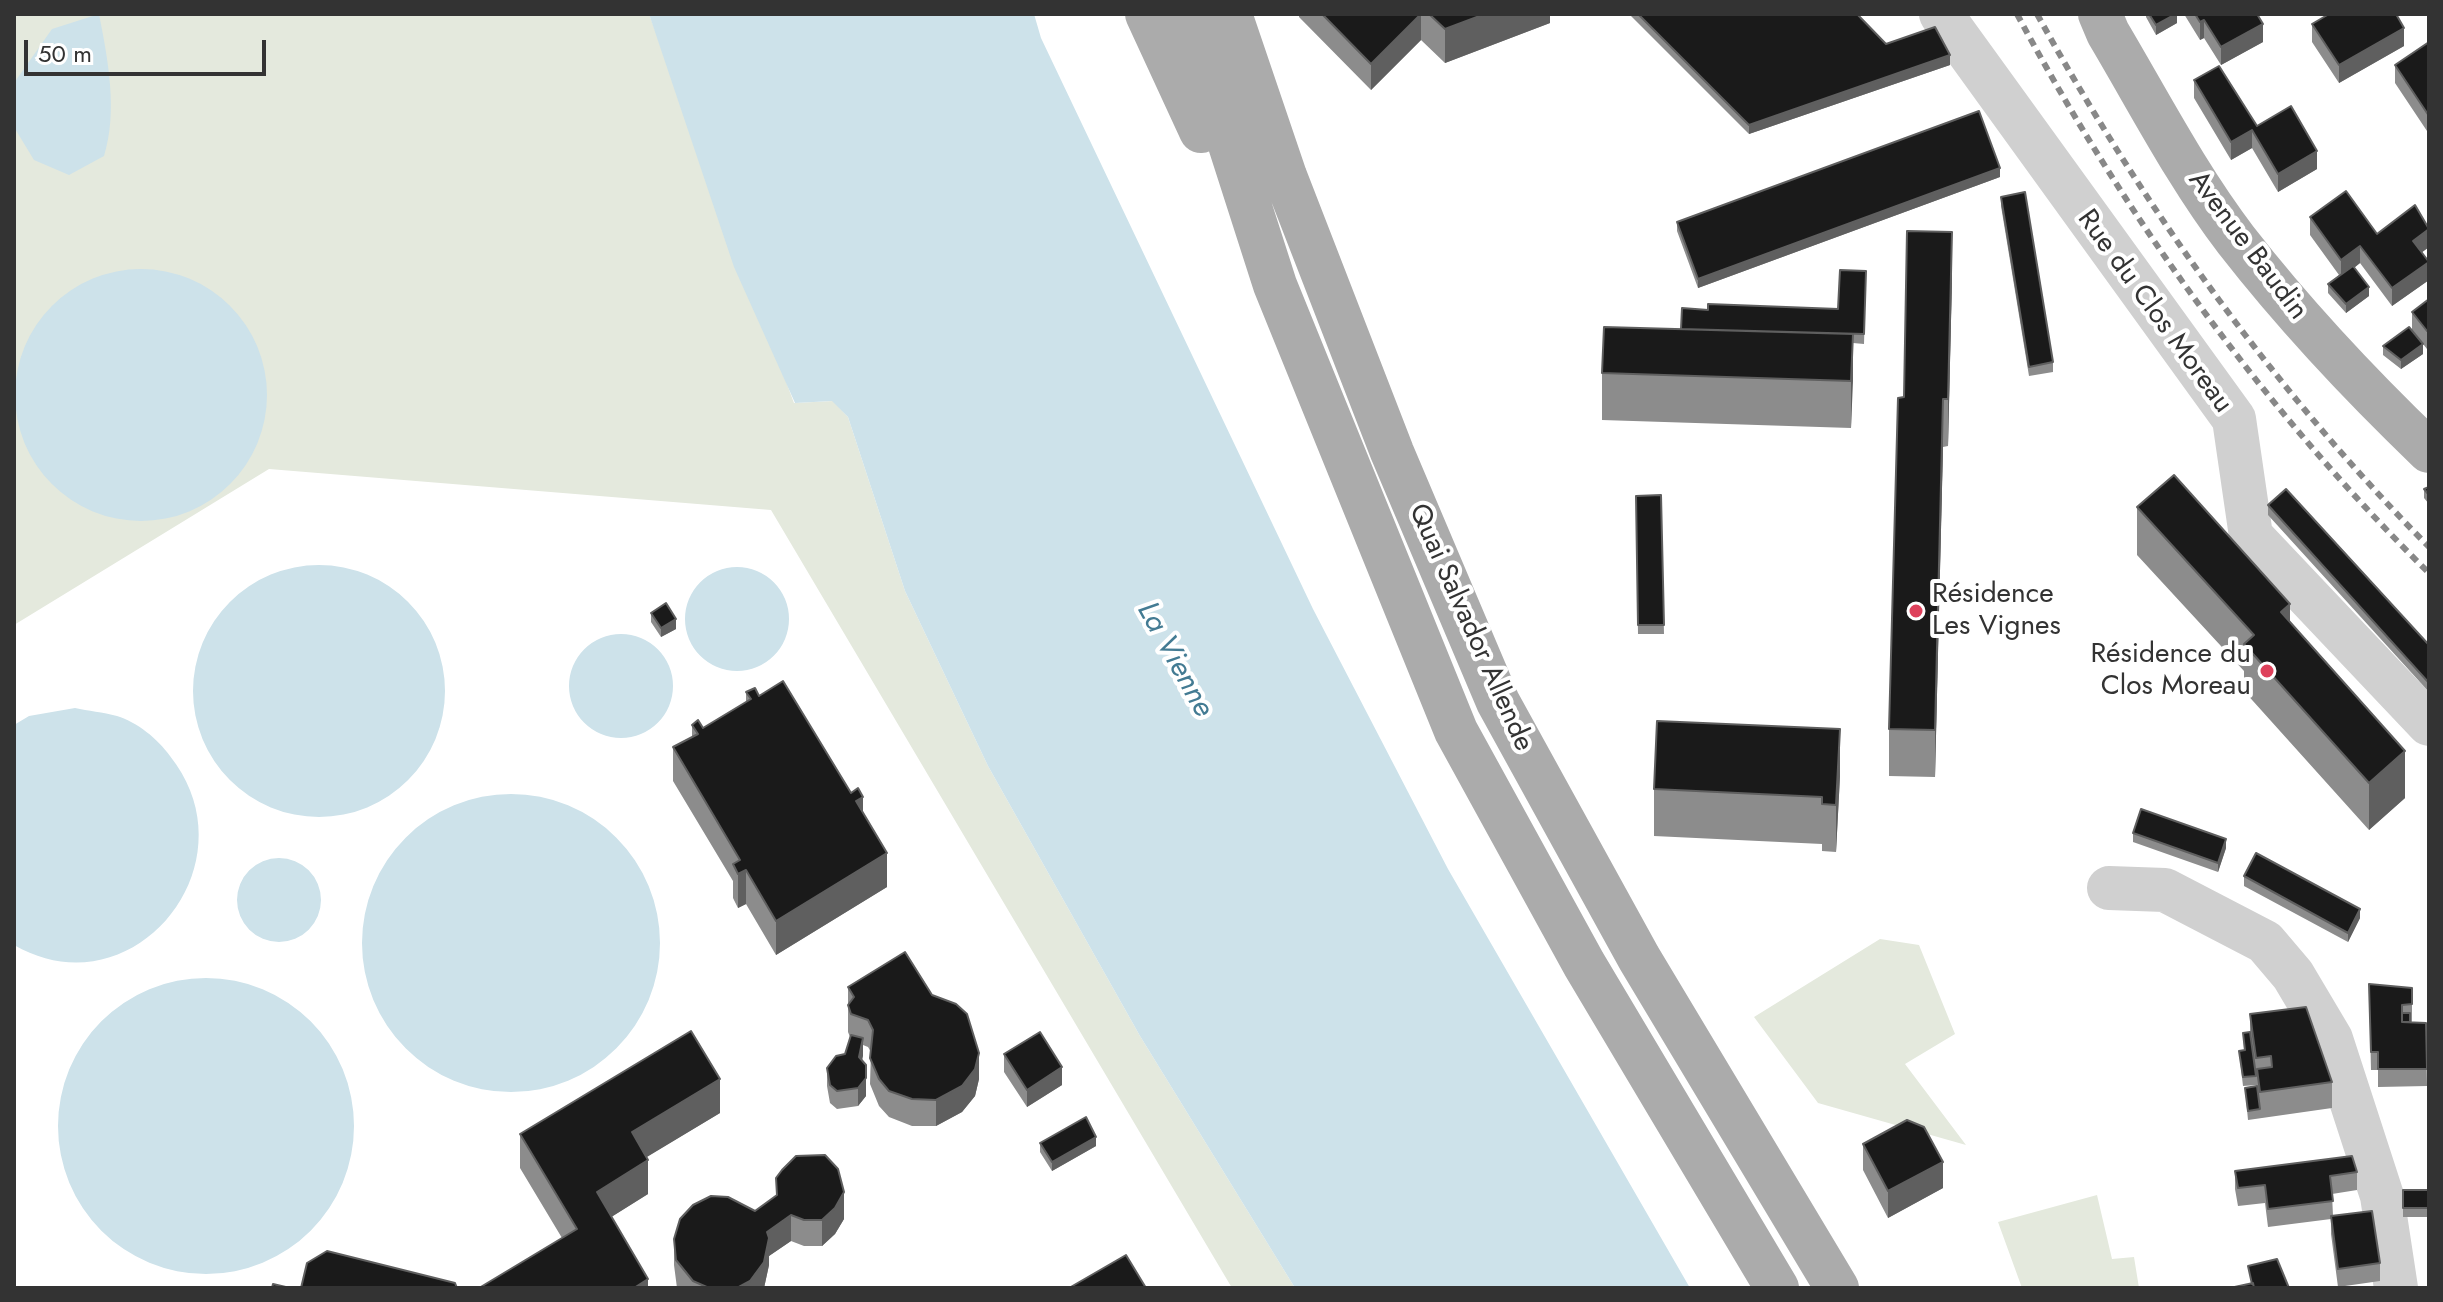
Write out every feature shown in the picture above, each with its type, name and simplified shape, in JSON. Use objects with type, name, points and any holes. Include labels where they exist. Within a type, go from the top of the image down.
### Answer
[{"type":"main road","points":[[1147,14],[1275,285]]},
{"type":"main road","name":"Quai Salvador Allende","points":[[1188,14],[1275,285],[1456,731],[1584,964],[1777,1288]]},
{"type":"main road","name":"Quai Salvador Allende","points":[[1230,14],[1285,176],[1392,452],[1498,702],[1639,958],[1837,1288]]},
{"type":"main road","name":"Avenue Baudin","points":[[2100,14],[2183,161],[2234,238],[2338,363],[2429,451]]},
{"type":"street","name":"Rue du Clos Moreau","points":[[1941,14],[2234,419],[2251,536],[2429,724]]},
{"type":"street","points":[[2109,888],[2165,890],[2265,942],[2293,975],[2331,1039],[2382,1196],[2396,1288]]},
{"type":"shaded area","points":[[14,14],[649,14],[794,403],[833,401],[848,417],[905,591],[988,766],[1140,1036],[1295,1288],[1232,1288],[771,510],[269,469],[14,625]]},
{"type":"shaded area","points":[[1880,939],[1919,945],[1955,1034],[1905,1064],[1966,1145],[1818,1103],[1754,1017]]},
{"type":"shaded area","points":[[2097,1195],[2112,1259],[2134,1257],[2139,1288],[2022,1288],[1998,1222]]},
{"type":"water","points":[[99,14],[110,85],[108,139],[104,156],[69,175],[34,160],[14,127],[14,83],[52,29]]},
{"type":"water","name":"La Vienne","points":[[649,14],[1034,14],[1041,38],[1313,609],[1448,869],[1690,1288],[1295,1288],[1140,1036],[988,766],[905,591],[848,417],[832,401],[795,403],[734,267]]},
{"type":"water","points":[[141,269],[189,279],[211,290],[230,306],[246,325],[257,347],[267,395],[257,443],[246,465],[230,484],[211,500],[189,511],[141,521],[93,511],[71,500],[52,484],[36,465],[25,443],[15,395],[25,347],[36,325],[52,306],[71,290],[93,279]]},
{"type":"water","points":[[319,565],[367,575],[408,602],[435,643],[445,691],[435,739],[408,780],[367,807],[319,817],[271,807],[230,780],[203,739],[193,691],[203,643],[230,602],[271,575]]},
{"type":"water","points":[[737,567],[757,571],[774,582],[785,599],[789,619],[785,639],[774,656],[757,667],[737,671],[717,667],[700,656],[689,639],[685,619],[689,599],[700,582],[717,571]]},
{"type":"water","points":[[621,634],[641,638],[658,649],[669,666],[673,686],[669,706],[658,723],[641,734],[621,738],[601,734],[584,723],[573,706],[569,686],[573,666],[584,649],[601,638]]},
{"type":"water","points":[[75,708],[125,719],[159,743],[170,756],[193,798],[199,841],[190,881],[169,917],[138,944],[101,960],[58,961],[14,945],[14,725],[29,716]]},
{"type":"water","points":[[511,794],[540,797],[568,806],[594,819],[616,838],[635,860],[648,886],[657,914],[660,943],[657,972],[648,1000],[635,1026],[616,1048],[594,1067],[568,1080],[540,1089],[511,1092],[482,1089],[454,1080],[428,1067],[406,1048],[387,1026],[374,1000],[365,972],[362,943],[365,914],[374,886],[387,860],[406,838],[428,819],[454,806],[482,797]]},
{"type":"water","points":[[279,858],[295,861],[309,870],[318,884],[321,900],[318,916],[309,930],[295,939],[279,942],[263,939],[249,930],[240,916],[237,900],[240,884],[249,870],[263,861]]},
{"type":"water","points":[[206,978],[235,981],[263,989],[311,1021],[343,1069],[351,1097],[354,1126],[351,1155],[343,1183],[311,1231],[263,1263],[235,1271],[206,1274],[177,1271],[149,1263],[101,1231],[69,1183],[61,1155],[58,1126],[61,1097],[69,1069],[101,1021],[149,989],[177,981]]},
{"type":"building","points":[[1322,14],[1421,14],[1371,64]]},
{"type":"building","points":[[1429,14],[1485,14],[1445,29]]},
{"type":"building","points":[[1638,14],[1857,14],[1886,44],[1935,27],[1950,55],[1749,125]]},
{"type":"building","points":[[2149,14],[2176,14],[2156,25]]},
{"type":"building","points":[[2195,14],[2257,14],[2263,24],[2221,47],[2204,20],[2200,22]]},
{"type":"building","points":[[2329,14],[2396,14],[2404,28],[2339,65],[2312,24]]},
{"type":"building","points":[[2429,42],[2429,116],[2395,65]]},
{"type":"building","points":[[2219,66],[2257,126],[2291,106],[2317,151],[2278,174],[2252,130],[2231,142],[2194,80]]},
{"type":"building","points":[[1979,111],[2000,168],[1698,279],[1677,222]]},
{"type":"building","points":[[2346,191],[2377,234],[2415,205],[2429,229],[2413,241],[2429,262],[2392,288],[2360,246],[2341,260],[2310,217]]},
{"type":"building","points":[[2025,192],[2053,362],[2029,367],[2001,197]]},
{"type":"building","name":"Résidence Les Vignes","points":[[1907,231],[1952,232],[1948,399],[1943,399],[1935,730],[1889,729],[1898,398],[1904,397]]},
{"type":"building","points":[[2353,266],[2369,287],[2346,304],[2328,284]]},
{"type":"building","points":[[1840,270],[1866,271],[1864,334],[1681,329],[1682,308],[1708,310],[1708,304],[1838,309]]},
{"type":"building","points":[[2429,299],[2429,329],[2427,331],[2412,312]]},
{"type":"building","points":[[1604,327],[1853,334],[1851,381],[1602,373]]},
{"type":"building","points":[[2409,327],[2423,344],[2401,360],[2383,346]]},
{"type":"building","points":[[2174,475],[2290,604],[2281,612],[2405,751],[2369,783],[2244,644],[2254,635],[2137,507]]},
{"type":"building","points":[[2286,489],[2429,645],[2429,683],[2268,505]]},
{"type":"building","points":[[1661,495],[1664,625],[1638,625],[1636,496]]},
{"type":"building","points":[[666,603],[676,619],[661,628],[651,613]]},
{"type":"building","points":[[783,681],[851,793],[858,788],[863,797],[856,801],[887,853],[776,921],[746,870],[738,874],[733,864],[740,860],[673,747],[698,734],[692,725],[698,720],[703,728],[751,699],[746,692],[755,688],[759,696]]},
{"type":"building","points":[[1657,721],[1840,729],[1836,805],[1822,804],[1822,797],[1654,789]]},
{"type":"building","points":[[2141,809],[2226,839],[2218,863],[2133,833]]},
{"type":"building","points":[[2256,853],[2360,909],[2348,933],[2244,876]]},
{"type":"building","points":[[905,952],[932,995],[956,1004],[967,1014],[979,1053],[975,1069],[962,1086],[936,1100],[912,1099],[889,1091],[879,1079],[870,1058],[873,1030],[868,1020],[851,1014],[848,1005],[854,997],[848,987]]},
{"type":"building","points":[[2369,984],[2412,988],[2412,1004],[2402,1005],[2402,1022],[2426,1023],[2427,1069],[2378,1069],[2378,1052],[2371,1052]]},
{"type":"building","points":[[2306,1007],[2332,1082],[2260,1092],[2257,1069],[2272,1067],[2271,1056],[2256,1058],[2250,1014]]},
{"type":"building","points":[[2402,1013],[2410,1013],[2410,1022],[2402,1022]]},
{"type":"building","points":[[691,1031],[720,1079],[632,1132],[648,1160],[597,1192],[648,1279],[634,1288],[479,1288],[577,1229],[520,1134]]},
{"type":"building","points":[[1040,1032],[1062,1067],[1027,1090],[1004,1054]]},
{"type":"building","points":[[2250,1032],[2256,1076],[2243,1077],[2239,1051],[2245,1050],[2243,1033]]},
{"type":"building","points":[[851,1035],[863,1038],[859,1057],[866,1065],[866,1078],[858,1088],[837,1091],[830,1085],[827,1068],[836,1056],[845,1054]]},
{"type":"building","points":[[2257,1086],[2260,1109],[2248,1111],[2245,1088]]},
{"type":"building","points":[[1086,1117],[1096,1137],[1052,1162],[1040,1143]]},
{"type":"building","points":[[1907,1120],[1924,1127],[1943,1162],[1888,1191],[1863,1144]]},
{"type":"building","points":[[825,1155],[838,1169],[844,1192],[835,1208],[822,1220],[804,1220],[791,1215],[767,1232],[769,1238],[764,1262],[750,1281],[737,1288],[709,1288],[693,1281],[676,1260],[674,1239],[680,1219],[693,1205],[711,1196],[728,1197],[755,1211],[777,1195],[776,1178],[796,1156]]},
{"type":"building","points":[[2352,1156],[2357,1172],[2330,1176],[2333,1201],[2268,1209],[2265,1185],[2238,1188],[2235,1171]]},
{"type":"building","points":[[2403,1190],[2429,1190],[2429,1208],[2403,1208]]},
{"type":"building","points":[[2372,1211],[2380,1263],[2338,1269],[2331,1216]]},
{"type":"building","points":[[327,1251],[455,1283],[457,1288],[301,1288],[307,1263]]},
{"type":"building","points":[[1126,1255],[1146,1288],[1069,1288]]},
{"type":"building","points":[[2277,1259],[2289,1288],[2254,1288],[2248,1266]]},
{"type":"building","points":[[2253,1283],[2254,1288],[2230,1288]]},
{"type":"railway","points":[[2017,14],[2104,164],[2202,309],[2310,446],[2429,573]]},
{"type":"railway","points":[[2037,14],[2121,157],[2215,294],[2317,424],[2429,547]]},
{"type":"place","name":"Résidence Les Vignes","points":[[1916,611]]},
{"type":"place","name":"Résidence du Clos Moreau","points":[[2267,671]]}]
